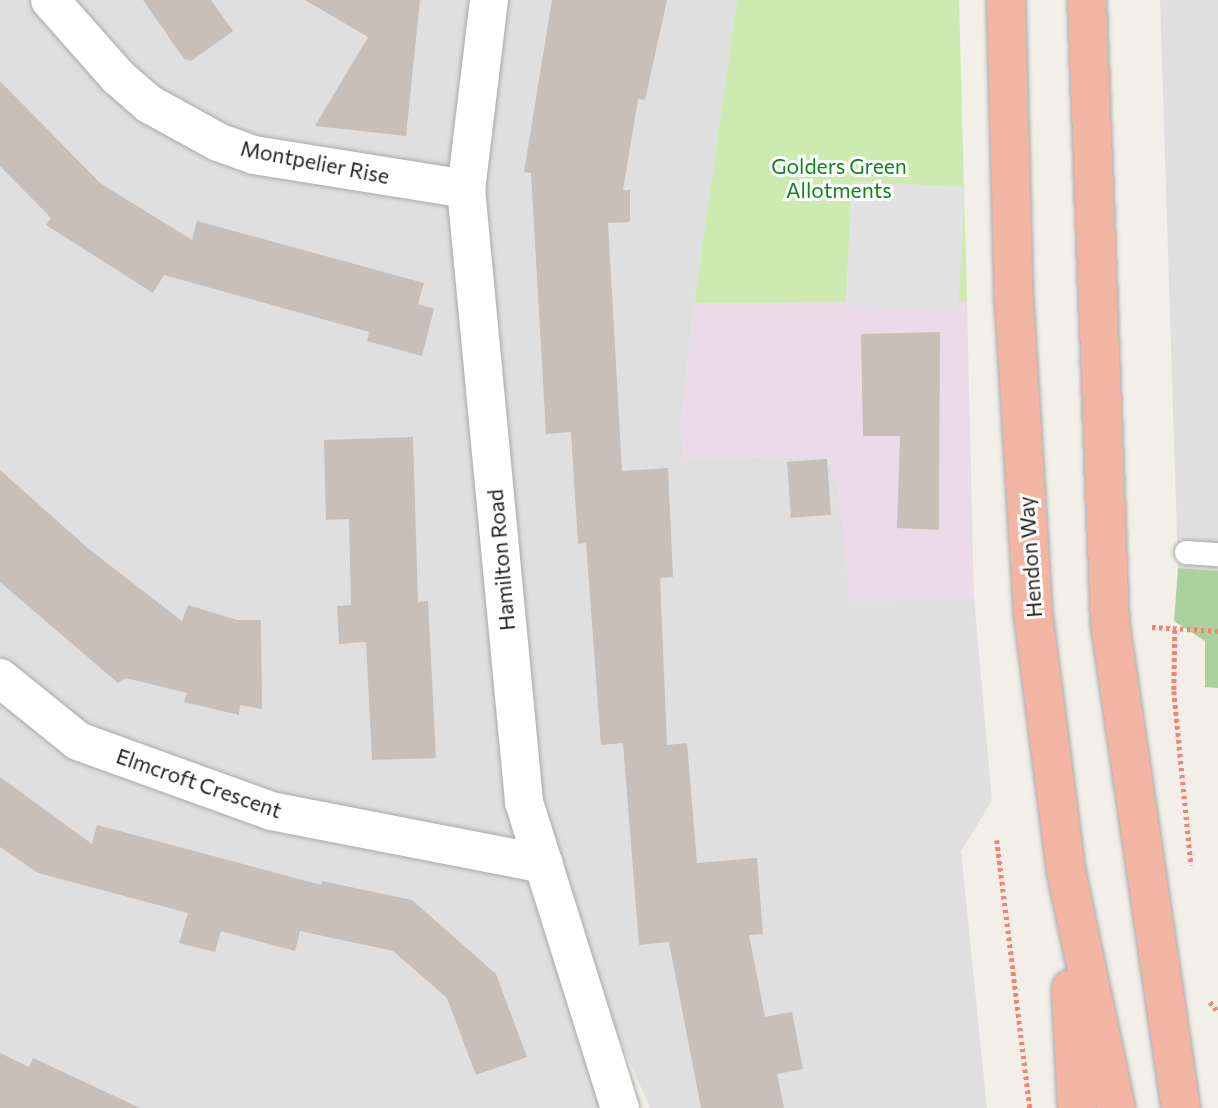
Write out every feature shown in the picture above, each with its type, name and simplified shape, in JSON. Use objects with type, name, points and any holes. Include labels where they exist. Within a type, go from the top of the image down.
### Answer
[{"type":"highway","name":"Hendon Way","points":[[1006,0],[1014,300],[1033,613],[1066,871],[1116,1108]]},
{"type":"highway","points":[[1087,0],[1110,623],[1181,1108]]},
{"type":"highway","points":[[1066,871],[1077,1108]]},
{"type":"street","name":"Montpelier Rise","points":[[50,0],[118,77],[149,104],[218,142],[254,155],[466,189]]},
{"type":"street","name":"Hamilton Road","points":[[489,0],[466,189],[524,802],[620,1108]]},
{"type":"street","name":"Elmcroft Crescent","points":[[0,678],[78,741],[271,811],[544,864]]},
{"type":"lane","points":[[1186,552],[1218,554]]},
{"type":"path","points":[[1110,623],[1175,630],[1218,631]]},
{"type":"path","points":[[1175,630],[1174,691],[1191,872]]},
{"type":"path","points":[[997,839],[1030,1108]]},
{"type":"path","points":[[1210,1003],[1218,1012]]},
{"type":"shaded area","points":[[0,0],[737,0],[694,303],[681,425],[684,458],[827,457],[839,490],[851,601],[974,597],[992,801],[961,851],[987,1108],[650,1108],[547,873],[620,1108],[0,1108]]},
{"type":"shaded area","points":[[1160,0],[1218,0],[1218,571],[1178,568]]},
{"type":"shaded area","points":[[852,181],[965,187],[958,311],[846,305]]},
{"type":"shaded area","points":[[967,302],[974,597],[850,602],[839,490],[827,457],[684,458],[681,425],[694,303]]},
{"type":"green space","name":"Golders Green Allotments","points":[[737,0],[959,0],[967,302],[694,303]]},
{"type":"green space","points":[[1178,568],[1218,571],[1218,688],[1205,687],[1205,641],[1174,621]]},
{"type":"building","points":[[143,0],[211,0],[233,31],[191,61],[184,59]]},
{"type":"building","points":[[305,0],[420,0],[406,136],[315,126],[368,37]]},
{"type":"building","points":[[552,0],[667,0],[645,100],[638,99],[623,190],[630,190],[630,222],[608,223],[622,471],[668,468],[673,577],[660,578],[667,745],[687,743],[697,863],[757,858],[763,934],[749,935],[765,1017],[792,1012],[803,1069],[777,1074],[784,1108],[701,1108],[669,942],[639,945],[623,743],[601,745],[586,543],[578,544],[571,432],[546,434],[531,173],[524,172]]},
{"type":"building","points":[[0,81],[100,183],[192,240],[197,221],[424,283],[418,304],[434,309],[422,356],[367,341],[369,332],[164,275],[153,293],[46,225],[51,218],[0,166]]},
{"type":"building","points":[[940,332],[939,530],[897,528],[900,436],[863,436],[861,334]]},
{"type":"building","points":[[413,437],[418,602],[428,601],[436,758],[372,760],[366,642],[339,644],[337,606],[351,605],[349,519],[326,520],[324,440]]},
{"type":"building","points":[[827,459],[831,515],[791,518],[787,462]]},
{"type":"building","points":[[0,470],[90,550],[182,621],[188,605],[237,620],[261,620],[262,709],[240,705],[239,715],[184,702],[187,693],[126,678],[118,683],[0,582]]},
{"type":"building","points":[[0,777],[92,844],[97,825],[321,885],[322,881],[412,900],[496,974],[527,1057],[476,1075],[447,998],[393,951],[300,931],[295,951],[221,931],[215,952],[179,943],[188,913],[38,873],[0,847]]},
{"type":"building","points":[[0,1053],[29,1067],[33,1058],[140,1108],[0,1108]]}]
